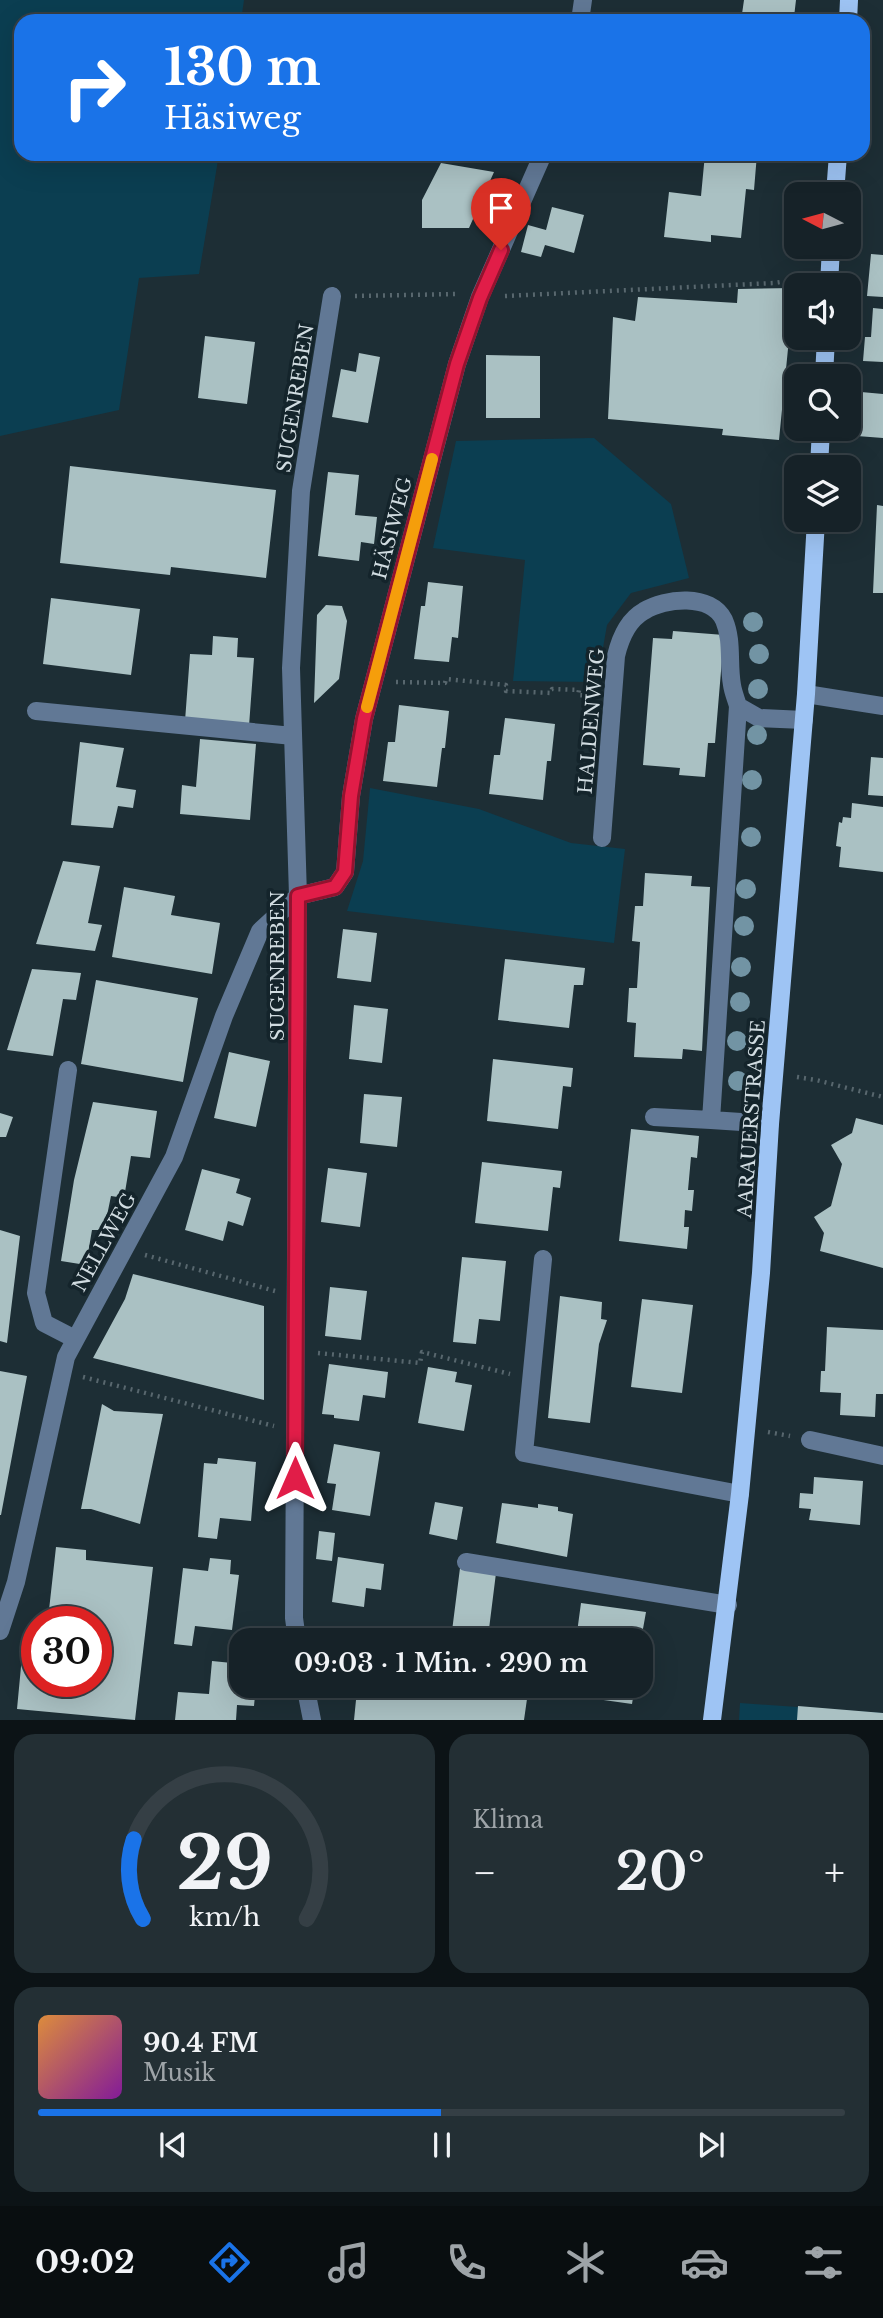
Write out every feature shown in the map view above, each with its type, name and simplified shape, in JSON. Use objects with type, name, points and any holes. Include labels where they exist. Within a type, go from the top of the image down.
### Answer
[{"type":"main road","points":[[836,182],[837,161]]},
{"type":"main road","name":"AARAUERSTRASSE","points":[[712,1720],[728,1605],[761,1273],[770,1124],[806,694],[815,532]]},
{"type":"street","name":"HÄSIWEG","points":[[298,896],[335,887],[345,872],[351,796],[364,719],[457,364],[480,298],[540,161]]},
{"type":"street","name":"SUGENREBEN","points":[[295,1628],[298,896],[291,668],[301,491],[337,296]]},
{"type":"street","name":"HALDENWEG","points":[[602,838],[616,656],[620,640],[629,625],[642,612],[663,602],[706,604],[723,618],[731,650],[732,684],[738,706],[711,1120]]},
{"type":"street","points":[[806,694],[883,706]]},
{"type":"street","points":[[738,706],[759,718],[804,720]]},
{"type":"street","points":[[36,711],[293,736]]},
{"type":"street","name":"NELLWEG","points":[[0,1631],[16,1582],[66,1357],[174,1157],[224,1016],[260,932],[298,896]]},
{"type":"street","points":[[68,1070],[36,1293],[44,1323],[75,1339]]},
{"type":"street","points":[[654,1117],[770,1124]]},
{"type":"street","points":[[543,1259],[524,1453],[740,1494]]},
{"type":"street","points":[[810,1440],[883,1456]]},
{"type":"street","points":[[466,1562],[728,1605]]},
{"type":"street","points":[[307,1698],[312,1720]]},
{"type":"path","points":[[493,297],[784,281]]},
{"type":"path","points":[[337,296],[468,294]]},
{"type":"path","points":[[374,681],[445,683],[446,678],[506,685],[506,691],[551,693],[552,689],[579,690],[578,695],[613,697]]},
{"type":"path","points":[[775,1074],[816,1080],[883,1097]]},
{"type":"path","points":[[124,1249],[296,1297]]},
{"type":"path","points":[[296,1350],[420,1363],[422,1352],[531,1378]]},
{"type":"path","points":[[62,1372],[295,1431]]},
{"type":"path","points":[[746,1431],[777,1433],[810,1440]]},
{"type":"shaded area","points":[[0,0],[244,0],[242,14],[14,14],[14,161],[218,161],[199,274],[139,278],[119,410],[0,436]]},
{"type":"shaded area","points":[[594,438],[671,504],[689,578],[631,593],[607,625],[597,682],[513,681],[525,560],[433,548],[456,441]]},
{"type":"shaded area","points":[[370,788],[479,809],[571,843],[625,849],[614,943],[347,911],[363,861]]},
{"type":"shaded area","points":[[740,1703],[883,1713],[883,1720],[739,1720]]},
{"type":"building","points":[[744,0],[796,0],[794,14],[742,14]]},
{"type":"building","points":[[704,161],[756,161],[754,190],[746,189],[741,238],[711,235],[711,242],[664,237],[669,192],[701,196]]},
{"type":"building","points":[[441,163],[494,172],[469,228],[422,228],[422,200]]},
{"type":"building","points":[[552,207],[584,215],[574,253],[545,245],[541,257],[521,252],[528,225],[546,230]]},
{"type":"building","points":[[871,254],[883,255],[883,297],[867,296]]},
{"type":"building","points":[[784,288],[784,350],[788,350],[786,364],[784,364],[779,440],[722,435],[723,429],[608,419],[613,317],[635,321],[638,297],[737,303],[738,289]]},
{"type":"building","points":[[873,308],[883,309],[883,362],[863,361],[865,337],[871,337]]},
{"type":"building","points":[[205,336],[255,342],[247,404],[198,398]]},
{"type":"building","points":[[359,353],[380,357],[368,423],[332,417],[341,369],[356,372]]},
{"type":"building","points":[[486,355],[540,356],[540,418],[486,418]]},
{"type":"building","points":[[861,392],[883,394],[883,438],[861,436]]},
{"type":"building","points":[[70,466],[276,490],[266,578],[171,567],[170,575],[60,563]]},
{"type":"building","points":[[328,472],[359,475],[355,515],[377,517],[374,544],[361,542],[359,561],[318,556]]},
{"type":"building","points":[[877,505],[883,506],[883,593],[873,593]]},
{"type":"building","points":[[428,582],[463,586],[458,638],[452,637],[449,662],[414,659],[421,606],[425,606]]},
{"type":"building","points":[[51,598],[140,609],[131,675],[43,664]]},
{"type":"building","points":[[326,605],[342,606],[347,621],[339,679],[314,703],[317,615]]},
{"type":"building","points":[[673,631],[724,635],[715,743],[708,743],[705,777],[679,775],[680,768],[643,765],[653,638],[672,639]]},
{"type":"building","points":[[213,636],[238,638],[237,657],[254,658],[249,726],[185,721],[190,654],[212,655]]},
{"type":"building","points":[[399,705],[449,711],[437,787],[383,781],[388,742],[395,742]]},
{"type":"building","points":[[505,718],[555,724],[551,761],[547,761],[543,800],[489,794],[494,755],[500,755]]},
{"type":"building","points":[[200,739],[256,744],[250,820],[180,814],[182,785],[196,787]]},
{"type":"building","points":[[80,742],[124,748],[116,787],[136,790],[133,808],[118,806],[113,828],[71,825]]},
{"type":"building","points":[[871,757],[883,758],[883,796],[868,795]]},
{"type":"building","points":[[852,803],[883,807],[883,872],[839,867],[841,847],[836,846],[839,822],[842,823],[843,817],[851,818]]},
{"type":"building","points":[[63,861],[100,866],[88,923],[102,925],[95,951],[36,944]]},
{"type":"building","points":[[645,873],[692,876],[691,886],[710,887],[702,1051],[683,1049],[682,1059],[634,1057],[636,1023],[627,1022],[629,988],[637,988],[640,942],[632,941],[635,906],[643,906]]},
{"type":"building","points":[[124,887],[175,896],[171,915],[220,923],[212,974],[112,957]]},
{"type":"building","points":[[343,929],[377,933],[371,982],[337,978]]},
{"type":"building","points":[[505,959],[585,968],[583,985],[574,985],[569,1028],[498,1020]]},
{"type":"building","points":[[32,969],[81,973],[76,1000],[63,999],[53,1056],[7,1050]]},
{"type":"building","points":[[96,980],[198,998],[183,1082],[81,1064]]},
{"type":"building","points":[[354,1005],[388,1009],[382,1063],[349,1059]]},
{"type":"building","points":[[229,1052],[270,1061],[256,1127],[214,1118]]},
{"type":"building","points":[[493,1059],[573,1068],[571,1087],[563,1086],[558,1129],[487,1121]]},
{"type":"building","points":[[364,1094],[402,1097],[397,1147],[360,1143]]},
{"type":"building","points":[[93,1102],[157,1111],[150,1158],[131,1156],[124,1198],[111,1196],[104,1230],[92,1230],[86,1265],[61,1261],[74,1180]]},
{"type":"building","points":[[0,1113],[13,1117],[6,1137],[0,1137]]},
{"type":"building","points":[[856,1118],[883,1125],[883,1268],[820,1251],[824,1233],[814,1217],[831,1206],[842,1164],[831,1145],[852,1133]]},
{"type":"building","points":[[631,1129],[699,1136],[697,1158],[691,1157],[688,1190],[694,1190],[692,1211],[685,1210],[684,1227],[689,1227],[687,1249],[619,1241]]},
{"type":"building","points":[[482,1162],[562,1171],[560,1188],[553,1187],[548,1231],[475,1223]]},
{"type":"building","points":[[328,1168],[367,1173],[360,1227],[321,1222]]},
{"type":"building","points":[[202,1169],[240,1179],[236,1193],[251,1198],[243,1226],[228,1221],[223,1241],[185,1230]]},
{"type":"building","points":[[0,1230],[20,1236],[7,1343],[0,1341]]},
{"type":"building","points":[[462,1257],[506,1261],[500,1321],[479,1319],[476,1344],[453,1342]]},
{"type":"building","points":[[133,1274],[264,1306],[264,1400],[93,1358],[125,1299]]},
{"type":"building","points":[[330,1287],[367,1291],[361,1340],[325,1336]]},
{"type":"building","points":[[560,1296],[602,1302],[601,1319],[607,1320],[599,1344],[590,1423],[548,1418]]},
{"type":"building","points":[[642,1299],[693,1305],[682,1393],[631,1387]]},
{"type":"building","points":[[827,1327],[883,1330],[883,1394],[876,1394],[875,1417],[840,1415],[841,1393],[820,1392],[821,1371],[825,1371]]},
{"type":"building","points":[[329,1364],[388,1372],[385,1398],[363,1395],[359,1421],[322,1414]]},
{"type":"building","points":[[428,1367],[457,1372],[455,1382],[472,1385],[464,1431],[418,1423]]},
{"type":"building","points":[[0,1371],[27,1376],[1,1515],[0,1515]]},
{"type":"building","points":[[102,1404],[114,1411],[163,1414],[140,1524],[91,1509],[81,1509]]},
{"type":"building","points":[[334,1444],[380,1452],[370,1516],[332,1510],[336,1484],[327,1483]]},
{"type":"building","points":[[218,1458],[256,1462],[251,1521],[220,1518],[217,1539],[198,1537],[204,1463],[217,1464]]},
{"type":"building","points":[[814,1477],[863,1481],[860,1525],[809,1520],[811,1509],[799,1508],[800,1493],[813,1494]]},
{"type":"building","points":[[435,1502],[463,1507],[457,1540],[429,1534]]},
{"type":"building","points":[[502,1503],[538,1508],[538,1504],[558,1507],[558,1511],[573,1514],[567,1557],[496,1543]]},
{"type":"building","points":[[319,1531],[335,1533],[332,1561],[316,1559]]},
{"type":"building","points":[[56,1547],[86,1550],[86,1560],[153,1567],[135,1720],[17,1709],[21,1667],[21,1697],[112,1697],[112,1606],[49,1606]]},
{"type":"building","points":[[338,1557],[384,1564],[381,1590],[366,1588],[364,1607],[332,1602]]},
{"type":"building","points":[[210,1558],[231,1560],[230,1574],[239,1575],[232,1628],[195,1626],[192,1646],[174,1644],[183,1568],[208,1571]]},
{"type":"building","points":[[460,1568],[496,1573],[489,1628],[452,1628]]},
{"type":"building","points":[[581,1603],[646,1612],[643,1628],[578,1628]]},
{"type":"building","points":[[212,1661],[229,1663],[229,1698],[255,1698],[254,1706],[237,1705],[236,1720],[175,1720],[178,1692],[209,1694]]},
{"type":"building","points":[[341,1698],[527,1698],[524,1720],[354,1720],[356,1700]]},
{"type":"building","points":[[589,1698],[633,1698],[632,1704]]},
{"type":"building","points":[[798,1706],[883,1713],[883,1720],[797,1720]]},
{"type":"slow traffic","points":[[367,707],[432,459]]},
{"type":"route","points":[[295,1478],[298,896],[335,887],[345,872],[351,796],[364,719],[457,364],[480,298],[501,250]]}]
